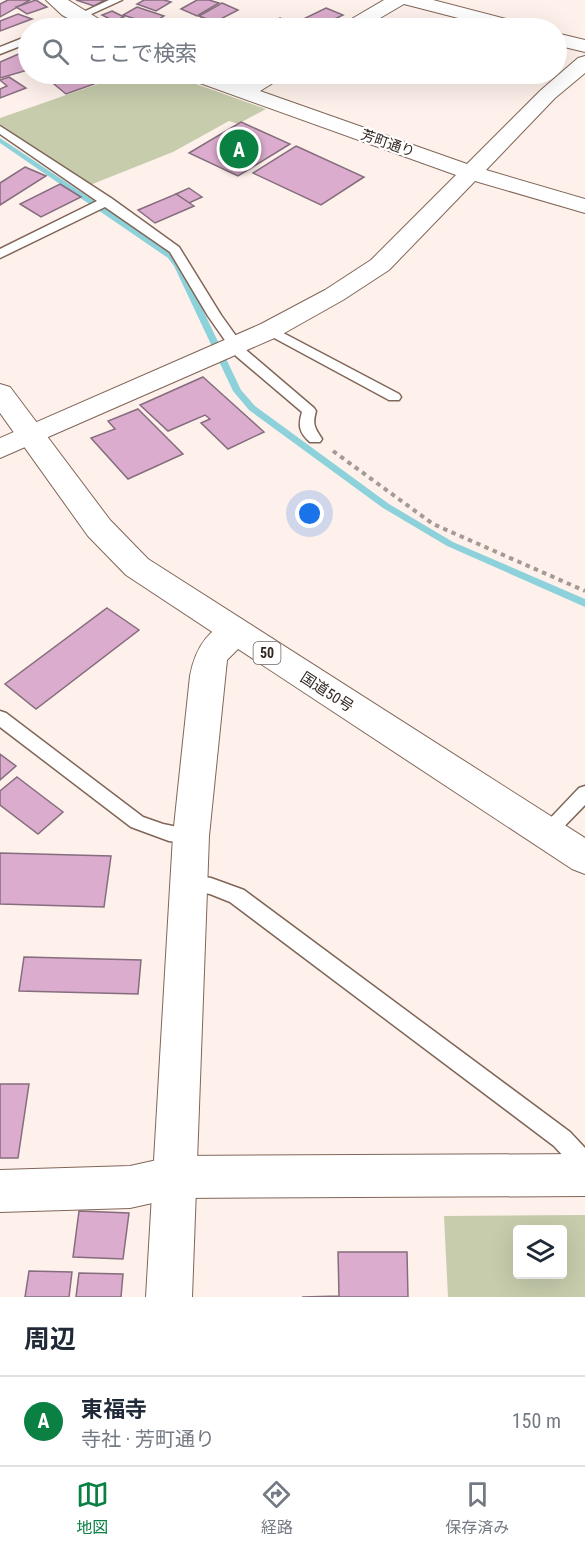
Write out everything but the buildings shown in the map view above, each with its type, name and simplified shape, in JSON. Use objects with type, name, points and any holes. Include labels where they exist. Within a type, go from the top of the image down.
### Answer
[{"type":"main road","name":"国道50号","points":[[0,393],[99,528],[137,567],[585,858]]},
{"type":"main road","points":[[169,1297],[191,836],[211,655],[234,632]]},
{"type":"street","points":[[56,0],[80,18]]},
{"type":"street","points":[[367,18],[398,0]]},
{"type":"street","points":[[410,0],[479,18]]},
{"type":"street","points":[[567,42],[585,46]]},
{"type":"street","points":[[567,78],[585,62]]},
{"type":"street","name":"芳町通り","points":[[221,84],[469,172],[585,206]]},
{"type":"street","points":[[243,92],[257,84]]},
{"type":"street","points":[[0,448],[270,330],[334,295],[380,265],[402,245],[469,172],[560,84]]},
{"type":"street","points":[[0,1191],[130,1187],[175,1177],[585,1175]]},
{"type":"lane","points":[[80,18],[117,0]]},
{"type":"lane","points":[[0,51],[18,43]]},
{"type":"lane","points":[[0,129],[176,250],[228,337],[237,344],[241,353],[309,411],[306,422],[308,433],[315,439]]},
{"type":"lane","points":[[0,254],[106,202]]},
{"type":"lane","points":[[270,330],[394,397]]},
{"type":"lane","points":[[0,718],[136,822],[156,832],[173,836],[191,836]]},
{"type":"lane","points":[[547,833],[585,793]]},
{"type":"lane","points":[[189,883],[211,886],[237,897],[562,1139],[585,1163]]},
{"type":"path","points":[[315,439],[433,524],[585,591]]},
{"type":"green space","points":[[98,84],[196,84],[266,109],[238,124],[229,121],[173,152],[90,185],[0,124],[0,118]]},
{"type":"green space","points":[[585,1215],[585,1297],[448,1297],[444,1216]]},
{"type":"waterway","points":[[0,140],[171,256],[178,266],[237,391],[252,408],[386,506],[450,544],[585,603]]},
{"type":"place","name":"東福寺","points":[[239,149]]}]
